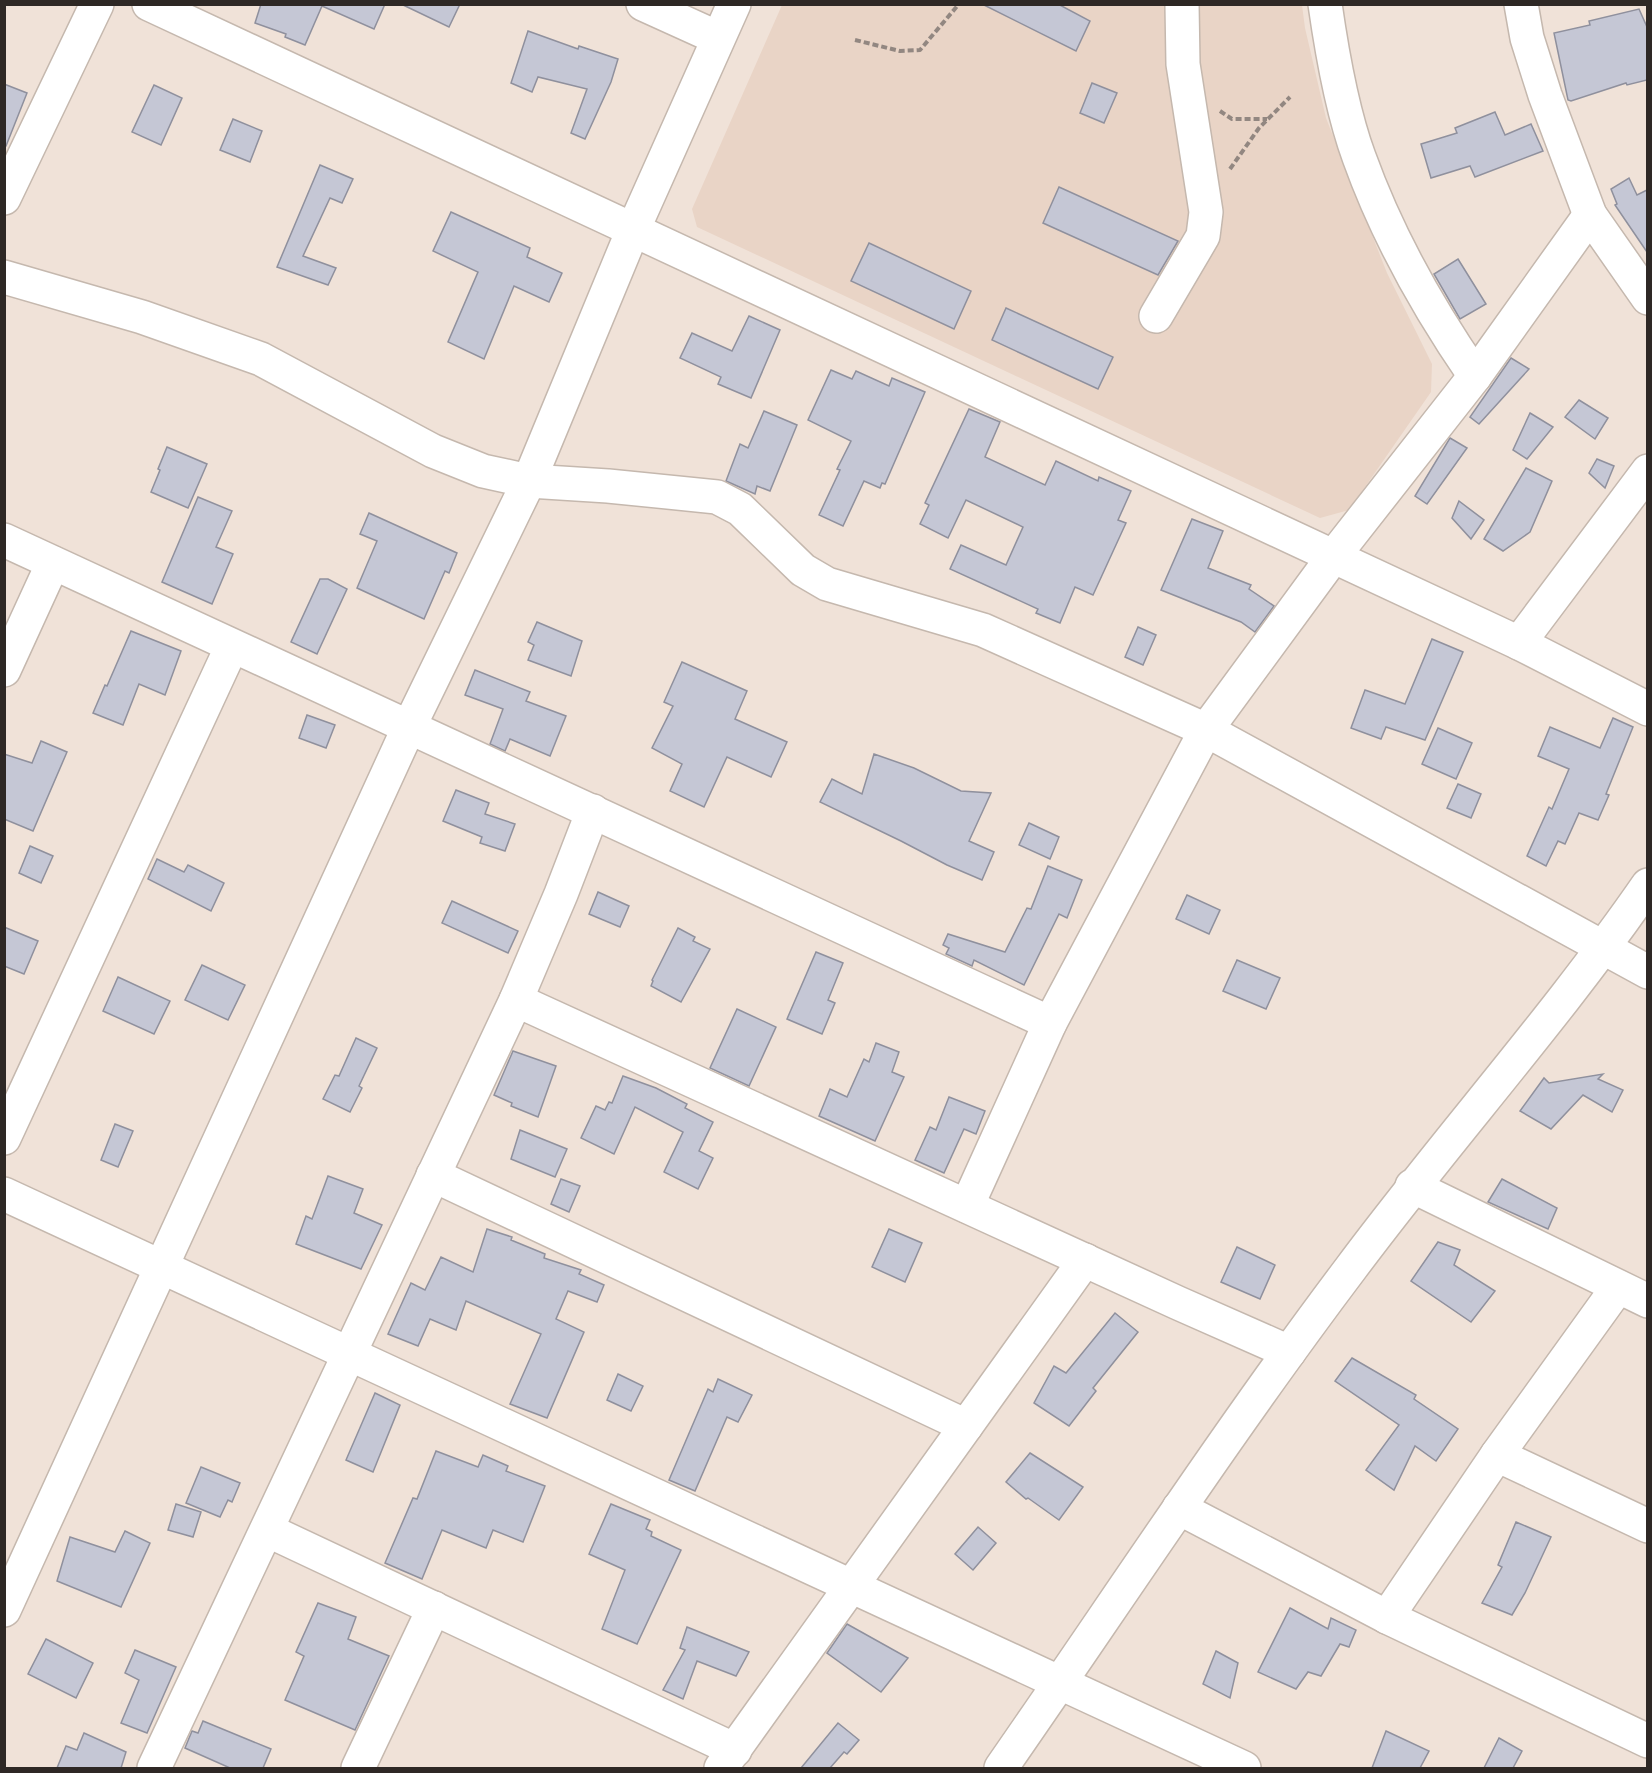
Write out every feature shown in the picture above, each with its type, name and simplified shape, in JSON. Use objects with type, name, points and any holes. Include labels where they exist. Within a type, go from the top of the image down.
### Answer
[{"type":"street","points":[[4,198],[97,4]]},
{"type":"street","points":[[149,4],[1518,643],[1647,709]]},
{"type":"street","points":[[644,4],[718,38]]},
{"type":"street","points":[[4,1610],[409,727],[529,481],[633,230],[734,4]]},
{"type":"street","points":[[1156,316],[1203,236],[1206,212],[1183,64],[1182,4]]},
{"type":"street","points":[[1325,4],[1340,86],[1358,155],[1380,210],[1434,316],[1475,376]]},
{"type":"street","points":[[1521,4],[1527,38],[1542,86],[1590,215],[1647,298]]},
{"type":"street","points":[[967,1206],[1050,1023],[1206,730],[1333,558],[1475,376],[1590,215]]},
{"type":"street","points":[[4,277],[142,317],[261,359],[433,451],[483,471],[529,481],[717,497],[740,509],[803,570],[827,584],[983,630],[1206,730],[1603,950],[1647,972]]},
{"type":"street","points":[[1518,643],[1647,471]]},
{"type":"street","points":[[4,540],[1050,1023]]},
{"type":"street","points":[[4,670],[53,563]]},
{"type":"street","points":[[4,1138],[232,646]]},
{"type":"street","points":[[154,1768],[516,1000],[593,811]]},
{"type":"street","points":[[1001,1768],[1289,1352],[1412,1186],[1603,950],[1647,885]]},
{"type":"street","points":[[516,1000],[1289,1352]]},
{"type":"street","points":[[433,1175],[966,1426]]},
{"type":"street","points":[[1412,1186],[1647,1301]]},
{"type":"street","points":[[4,1194],[1244,1768]]},
{"type":"street","points":[[267,1530],[434,1608],[728,1759],[1084,1260]]},
{"type":"street","points":[[1388,1617],[1497,1455],[1618,1287]]},
{"type":"street","points":[[1497,1455],[1647,1526]]},
{"type":"street","points":[[1179,1508],[1388,1617],[1647,1742]]},
{"type":"street","points":[[358,1768],[434,1608]]},
{"type":"path","points":[[855,40],[900,51],[920,50],[959,4]]},
{"type":"path","points":[[1228,173],[1258,128],[1290,98]]},
{"type":"shaded area","points":[[782,5],[1302,5],[1305,28],[1326,118],[1387,273],[1432,364],[1431,392],[1349,510],[1320,518],[697,227],[692,209]]},
{"type":"building","points":[[261,4],[385,4],[374,29],[322,6],[305,45],[285,37],[286,34],[255,23]]},
{"type":"building","points":[[401,4],[460,4],[449,27]]},
{"type":"building","points":[[982,4],[1058,4],[1090,21],[1076,51]]},
{"type":"building","points":[[1639,9],[1647,27],[1647,80],[1627,85],[1626,83],[1571,101],[1568,100],[1554,33],[1590,25],[1589,21]]},
{"type":"building","points":[[528,31],[578,49],[579,46],[618,59],[611,82],[585,139],[571,133],[587,89],[538,77],[532,92],[511,83]]},
{"type":"building","points":[[1092,83],[1117,93],[1104,123],[1080,113]]},
{"type":"building","points":[[4,84],[27,93],[6,146],[4,146]]},
{"type":"building","points":[[154,85],[182,98],[161,145],[132,132]]},
{"type":"building","points":[[1495,112],[1505,135],[1531,124],[1543,151],[1475,177],[1470,166],[1431,178],[1421,144],[1457,133],[1455,128]]},
{"type":"building","points":[[233,119],[262,131],[250,162],[220,150]]},
{"type":"building","points":[[320,165],[353,179],[342,203],[330,198],[303,256],[336,268],[328,285],[277,267]]},
{"type":"building","points":[[1629,178],[1637,195],[1647,190],[1647,252],[1615,205],[1617,204],[1611,189]]},
{"type":"building","points":[[1059,187],[1178,241],[1158,275],[1043,223]]},
{"type":"building","points":[[451,212],[530,248],[527,257],[562,273],[549,302],[514,286],[484,359],[448,342],[478,272],[433,251]]},
{"type":"building","points":[[869,243],[971,291],[954,329],[851,281]]},
{"type":"building","points":[[1458,259],[1486,304],[1460,319],[1434,274]]},
{"type":"building","points":[[1006,308],[1113,357],[1098,389],[992,340]]},
{"type":"building","points":[[749,316],[780,330],[751,398],[718,384],[721,377],[680,358],[692,333],[732,351]]},
{"type":"building","points":[[1511,358],[1529,369],[1479,424],[1470,417]]},
{"type":"building","points":[[831,370],[852,379],[856,371],[889,386],[892,378],[925,392],[885,484],[882,483],[880,488],[864,481],[843,526],[819,515],[851,441],[808,420]]},
{"type":"building","points":[[1579,400],[1608,418],[1595,439],[1565,417]]},
{"type":"building","points":[[969,409],[1000,422],[985,457],[1045,485],[1056,461],[1098,481],[1099,477],[1131,491],[1118,520],[1126,523],[1093,595],[1075,587],[1060,623],[1036,613],[1038,609],[950,569],[961,545],[1006,565],[1023,527],[966,500],[948,538],[920,524],[929,505],[925,503]]},
{"type":"building","points":[[764,411],[797,425],[770,491],[757,486],[755,494],[726,481],[740,444],[748,448]]},
{"type":"building","points":[[1530,413],[1553,427],[1527,459],[1513,450]]},
{"type":"building","points":[[1450,438],[1467,448],[1427,504],[1415,496]]},
{"type":"building","points":[[167,447],[207,464],[188,508],[151,492]]},
{"type":"building","points":[[1597,459],[1614,466],[1605,488],[1589,473]]},
{"type":"building","points":[[1526,468],[1552,481],[1530,532],[1503,551],[1484,539]]},
{"type":"building","points":[[198,497],[232,511],[216,547],[233,554],[212,604],[162,582]]},
{"type":"building","points":[[1459,501],[1484,520],[1471,539],[1452,518]]},
{"type":"building","points":[[369,513],[457,553],[449,573],[445,571],[424,619],[357,588],[377,541],[360,534]]},
{"type":"building","points":[[1192,519],[1223,531],[1208,568],[1251,585],[1249,589],[1274,606],[1255,632],[1241,622],[1161,590]]},
{"type":"building","points":[[320,579],[328,579],[347,589],[317,654],[291,642]]},
{"type":"building","points":[[537,622],[582,641],[571,676],[528,660],[534,645],[528,642]]},
{"type":"building","points":[[1138,627],[1156,635],[1143,665],[1125,657]]},
{"type":"building","points":[[131,631],[181,651],[165,695],[139,684],[123,725],[93,713]]},
{"type":"building","points":[[1432,639],[1463,652],[1425,740],[1386,727],[1381,739],[1351,728],[1365,690],[1405,704]]},
{"type":"building","points":[[682,662],[747,691],[735,719],[787,742],[771,777],[727,757],[704,807],[670,791],[682,764],[652,748],[673,706],[664,702]]},
{"type":"building","points":[[475,670],[530,692],[526,701],[566,716],[550,756],[510,739],[505,751],[490,744],[503,709],[465,695]]},
{"type":"building","points":[[307,715],[335,725],[326,748],[299,738]]},
{"type":"building","points":[[1613,718],[1633,727],[1598,820],[1579,813],[1565,844],[1558,841],[1546,866],[1527,856],[1549,807],[1552,809],[1569,769],[1538,756],[1550,727],[1600,748]]},
{"type":"building","points":[[1438,728],[1472,743],[1456,779],[1422,764]]},
{"type":"building","points":[[41,741],[67,752],[33,831],[4,819],[4,754],[32,763]]},
{"type":"building","points":[[874,754],[914,768],[961,791],[991,793],[969,841],[994,852],[982,880],[820,802],[832,779],[862,794]]},
{"type":"building","points":[[1458,784],[1481,794],[1471,818],[1447,808]]},
{"type":"building","points":[[456,790],[489,803],[485,814],[515,824],[505,851],[480,843],[482,837],[443,821]]},
{"type":"building","points":[[1029,823],[1059,837],[1050,859],[1019,845]]},
{"type":"building","points":[[30,846],[53,856],[41,883],[19,873]]},
{"type":"building","points":[[157,859],[184,872],[188,865],[224,883],[211,911],[148,879]]},
{"type":"building","points":[[1048,866],[1082,880],[1067,918],[1059,914],[1024,985],[974,960],[972,966],[946,954],[949,948],[943,945],[948,934],[1005,952],[1027,908],[1031,909]]},
{"type":"building","points":[[598,892],[629,906],[620,927],[589,914]]},
{"type":"building","points":[[1187,895],[1220,910],[1209,934],[1176,919]]},
{"type":"building","points":[[452,901],[518,931],[508,953],[442,923]]},
{"type":"building","points":[[4,927],[38,941],[24,974],[4,966]]},
{"type":"building","points":[[678,928],[695,937],[693,941],[710,949],[681,1002],[651,986]]},
{"type":"building","points":[[816,952],[843,963],[828,1000],[835,1003],[822,1034],[787,1019]]},
{"type":"building","points":[[1237,960],[1280,978],[1266,1009],[1223,991]]},
{"type":"building","points":[[202,965],[245,985],[228,1020],[185,1000]]},
{"type":"building","points":[[118,977],[170,1001],[154,1034],[103,1011]]},
{"type":"building","points":[[737,1009],[776,1027],[749,1086],[710,1068]]},
{"type":"building","points":[[356,1038],[377,1048],[359,1086],[362,1088],[350,1112],[323,1099],[335,1075],[339,1076]]},
{"type":"building","points":[[876,1043],[899,1052],[892,1072],[904,1077],[875,1141],[819,1116],[830,1089],[847,1097],[864,1059],[869,1062]]},
{"type":"building","points":[[513,1051],[556,1066],[538,1117],[511,1106],[512,1103],[494,1095]]},
{"type":"building","points":[[1603,1074],[1598,1079],[1623,1090],[1612,1112],[1583,1095],[1551,1129],[1520,1111],[1544,1078],[1549,1083]]},
{"type":"building","points":[[623,1076],[656,1088],[687,1104],[685,1108],[713,1122],[699,1151],[713,1158],[698,1189],[664,1172],[683,1132],[635,1107],[614,1154],[581,1138],[596,1106],[605,1110],[609,1102],[612,1103]]},
{"type":"building","points":[[949,1097],[985,1111],[976,1134],[964,1129],[944,1173],[915,1160],[930,1127],[936,1130]]},
{"type":"building","points":[[115,1124],[133,1131],[118,1167],[101,1160]]},
{"type":"building","points":[[520,1130],[567,1149],[555,1177],[511,1159]]},
{"type":"building","points":[[328,1176],[363,1189],[354,1213],[382,1225],[361,1269],[296,1244],[306,1216],[312,1219]]},
{"type":"building","points":[[561,1179],[580,1186],[569,1212],[551,1204]]},
{"type":"building","points":[[1502,1179],[1557,1208],[1548,1229],[1488,1202]]},
{"type":"building","points":[[487,1229],[512,1237],[511,1240],[545,1254],[544,1258],[581,1270],[579,1274],[604,1285],[597,1302],[568,1291],[556,1319],[584,1332],[547,1418],[510,1404],[541,1334],[466,1301],[456,1330],[430,1319],[418,1346],[388,1334],[411,1283],[425,1290],[441,1257],[473,1272]]},
{"type":"building","points":[[889,1229],[922,1243],[905,1282],[872,1267]]},
{"type":"building","points":[[1438,1242],[1460,1250],[1454,1265],[1495,1291],[1471,1322],[1411,1281]]},
{"type":"building","points":[[1237,1247],[1275,1265],[1260,1299],[1221,1282]]},
{"type":"building","points":[[1115,1313],[1138,1332],[1093,1388],[1096,1391],[1069,1426],[1034,1403],[1054,1366],[1066,1373]]},
{"type":"building","points":[[1352,1358],[1416,1395],[1414,1399],[1458,1429],[1436,1461],[1415,1446],[1394,1490],[1366,1470],[1399,1425],[1335,1381]]},
{"type":"building","points":[[618,1374],[643,1386],[631,1411],[607,1400]]},
{"type":"building","points":[[718,1379],[752,1395],[738,1422],[727,1417],[695,1491],[669,1480],[708,1389],[713,1392]]},
{"type":"building","points":[[375,1393],[400,1405],[373,1472],[346,1460]]},
{"type":"building","points":[[436,1451],[478,1467],[483,1455],[508,1466],[506,1471],[545,1486],[523,1542],[493,1530],[486,1548],[442,1530],[422,1579],[385,1563],[413,1498],[417,1499]]},
{"type":"building","points":[[1030,1453],[1083,1487],[1059,1520],[1028,1498],[1026,1499],[1006,1482]]},
{"type":"building","points":[[201,1467],[240,1483],[232,1502],[228,1500],[220,1517],[186,1503]]},
{"type":"building","points":[[176,1504],[201,1512],[193,1537],[168,1530]]},
{"type":"building","points":[[611,1504],[650,1520],[646,1529],[652,1532],[651,1536],[681,1550],[637,1644],[602,1629],[625,1570],[589,1554]]},
{"type":"building","points":[[1516,1522],[1551,1537],[1512,1615],[1482,1603],[1502,1567],[1498,1565]]},
{"type":"building","points":[[978,1527],[996,1543],[973,1570],[955,1554]]},
{"type":"building","points":[[125,1531],[150,1543],[121,1607],[57,1581],[70,1537],[115,1552]]},
{"type":"building","points":[[318,1603],[356,1617],[348,1639],[389,1656],[355,1730],[285,1700],[304,1656],[296,1652]]},
{"type":"building","points":[[1290,1608],[1328,1629],[1331,1618],[1356,1630],[1349,1647],[1340,1644],[1321,1676],[1308,1672],[1296,1689],[1258,1672]]},
{"type":"building","points":[[847,1624],[908,1658],[881,1692],[827,1653]]},
{"type":"building","points":[[687,1627],[749,1652],[736,1676],[697,1661],[683,1699],[663,1690],[685,1650],[680,1648]]},
{"type":"building","points":[[46,1639],[93,1663],[76,1698],[28,1674]]},
{"type":"building","points":[[135,1650],[176,1667],[147,1733],[121,1723],[139,1680],[125,1673]]},
{"type":"building","points":[[1216,1651],[1238,1663],[1230,1698],[1203,1684]]},
{"type":"building","points":[[203,1721],[271,1749],[263,1768],[230,1768],[185,1748],[192,1731],[198,1733]]},
{"type":"building","points":[[838,1723],[859,1740],[830,1768],[801,1768]]},
{"type":"building","points":[[1386,1731],[1429,1751],[1420,1768],[1372,1768]]},
{"type":"building","points":[[84,1733],[126,1752],[121,1768],[57,1768],[66,1746],[77,1750]]},
{"type":"building","points":[[1499,1738],[1522,1751],[1513,1768],[1484,1768]]}]
